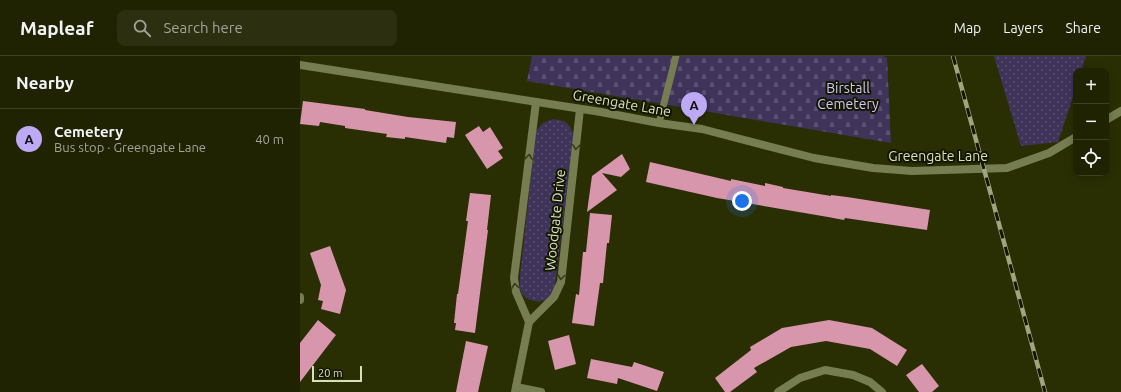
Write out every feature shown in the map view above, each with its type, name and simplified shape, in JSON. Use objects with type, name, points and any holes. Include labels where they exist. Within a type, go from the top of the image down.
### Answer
[{"type":"street","name":"Greengate Lane","points":[[300,65],[702,129],[814,158],[866,167],[912,171],[1007,168],[1048,153],[1073,139]]},
{"type":"street","points":[[536,102],[514,278],[516,292],[529,322],[516,390],[541,392]]},
{"type":"street","name":"Woodgate Drive","points":[[529,322],[554,297],[561,282],[580,109]]},
{"type":"street","points":[[1109,118],[1121,111]]},
{"type":"street","points":[[778,392],[800,378],[825,370],[853,375],[870,382],[882,392]]},
{"type":"lane","points":[[659,123],[676,56]]},
{"type":"green space","name":"Birstall Cemetery","points":[[532,56],[883,56],[887,58],[891,143],[527,81]]},
{"type":"green space","points":[[994,56],[1086,56],[1082,68],[1073,68],[1073,97],[1058,142],[1021,146]]},
{"type":"green space","points":[[553,119],[566,123],[574,135],[555,284],[552,295],[548,299],[544,301],[535,301],[527,298],[521,292],[520,276],[536,131],[543,123]]},
{"type":"building","points":[[303,101],[365,109],[408,117],[456,122],[454,138],[447,137],[446,143],[405,137],[405,139],[386,137],[387,134],[345,128],[345,126],[320,122],[319,126],[300,124]]},
{"type":"building","points":[[479,126],[483,132],[490,127],[503,148],[498,151],[503,158],[487,169],[465,135]]},
{"type":"building","points":[[622,154],[630,169],[621,177],[602,173],[617,190],[587,212],[592,176]]},
{"type":"building","points":[[650,162],[731,181],[731,179],[765,186],[765,183],[783,188],[831,196],[847,197],[930,210],[927,230],[845,218],[844,220],[717,198],[646,182]]},
{"type":"building","points":[[470,193],[491,195],[475,333],[455,330],[456,323],[454,323],[468,221],[466,221]]},
{"type":"building","points":[[590,213],[612,215],[609,243],[607,243],[603,283],[600,283],[594,326],[572,323],[576,294],[579,295],[583,252],[586,252]]},
{"type":"building","points":[[330,246],[346,290],[340,314],[321,309],[323,301],[318,300],[321,285],[310,253]]},
{"type":"building","points":[[318,320],[336,335],[300,382],[300,343]]},
{"type":"building","points":[[829,320],[872,328],[907,350],[897,366],[870,349],[826,341],[791,347],[754,368],[757,372],[730,392],[725,392],[715,378],[751,350],[750,347],[782,328]]},
{"type":"building","points":[[569,335],[576,364],[555,370],[548,341]]},
{"type":"building","points":[[466,341],[488,346],[478,392],[456,392]]},
{"type":"building","points":[[591,359],[632,367],[634,362],[664,372],[657,391],[618,378],[617,384],[587,378]]},
{"type":"building","points":[[922,364],[939,386],[932,392],[919,392],[906,375]]},
{"type":"railway","points":[[953,56],[1045,392]]},
{"type":"place","name":"Cemetery","points":[[694,125]]}]
